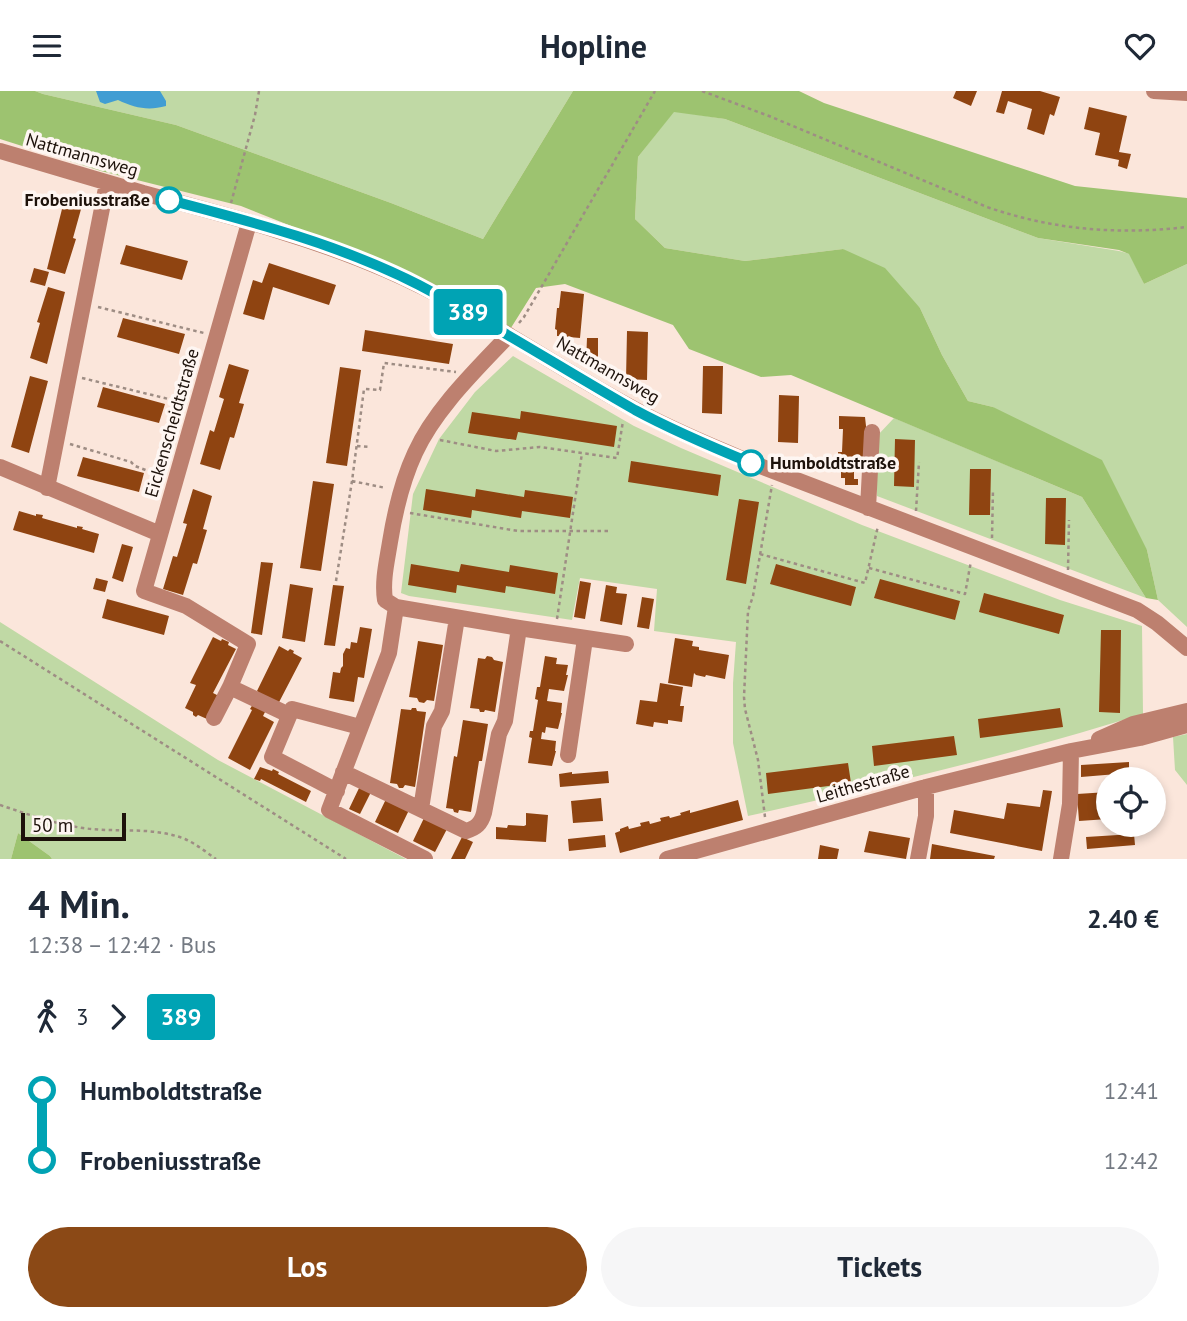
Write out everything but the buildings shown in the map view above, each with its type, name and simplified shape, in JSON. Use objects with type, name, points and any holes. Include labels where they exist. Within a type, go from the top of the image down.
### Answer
[{"type":"street","points":[[1154,91],[1187,93]]},
{"type":"street","name":"Nattmannsweg","points":[[0,151],[249,222],[330,248],[385,270],[418,285],[626,404],[690,437],[1137,610],[1187,648]]},
{"type":"street","points":[[47,488],[107,183]]},
{"type":"street","name":"Eickenscheidtstraße","points":[[230,687],[248,644],[186,606],[144,591],[249,222]]},
{"type":"street","points":[[509,335],[449,401],[415,453],[395,511],[383,587],[385,600],[396,607],[626,644]]},
{"type":"street","points":[[872,432],[875,510]]},
{"type":"street","points":[[0,467],[160,534]]},
{"type":"street","points":[[396,607],[389,653],[329,810],[425,859]]},
{"type":"street","points":[[421,809],[434,726],[442,711],[457,618]]},
{"type":"street","points":[[344,772],[466,831],[477,826],[482,820],[499,734],[505,721],[519,628]]},
{"type":"street","points":[[568,755],[585,639]]},
{"type":"street","points":[[214,718],[230,687],[289,715]]},
{"type":"street","points":[[337,791],[272,757],[292,709],[360,727]]},
{"type":"street","name":"Leithestraße","points":[[1071,751],[1133,724],[1187,711]]},
{"type":"street","name":"Leithestraße","points":[[667,859],[926,787],[1187,725]]},
{"type":"street","points":[[1061,859],[1070,804],[1071,751]]},
{"type":"street","points":[[918,859],[926,816],[926,787]]},
{"type":"path","points":[[228,216],[259,91]]},
{"type":"path","points":[[509,335],[524,317],[655,91]]},
{"type":"path","points":[[702,91],[1012,215],[1042,223],[1096,230],[1134,231],[1187,227]]},
{"type":"path","points":[[83,303],[217,337]]},
{"type":"path","points":[[336,580],[363,389],[380,390],[384,363],[473,374]]},
{"type":"path","points":[[69,375],[197,406]]},
{"type":"path","points":[[424,436],[496,451],[540,447],[617,458],[626,404]]},
{"type":"path","points":[[56,440],[131,462],[135,467],[175,481]]},
{"type":"path","points":[[356,446],[370,447]]},
{"type":"path","points":[[554,634],[582,453]]},
{"type":"path","points":[[915,526],[919,462]]},
{"type":"path","points":[[767,831],[758,760],[744,697],[748,611],[775,472]]},
{"type":"path","points":[[352,481],[400,491]]},
{"type":"path","points":[[991,555],[993,489]]},
{"type":"path","points":[[760,554],[865,583],[875,510]]},
{"type":"path","points":[[395,511],[518,531],[608,531]]},
{"type":"path","points":[[1067,583],[1069,520]]},
{"type":"path","points":[[869,568],[965,594],[974,549]]},
{"type":"path","points":[[0,641],[346,859]]},
{"type":"path","points":[[0,805],[46,820],[83,828],[156,831],[172,835],[187,840],[216,859]]},
{"type":"green space","points":[[0,91],[35,91],[176,125],[483,239],[573,91],[799,91],[824,103],[1075,186],[1187,198],[1187,264],[1144,284],[1129,254],[1119,250],[1038,238],[725,119],[674,112],[638,157],[635,219],[665,248],[745,261],[843,249],[885,268],[920,308],[968,401],[993,407],[1102,460],[1147,550],[1158,600],[1146,598],[1082,497],[791,375],[761,377],[689,349],[673,325],[565,284],[536,288],[509,331],[372,258],[241,206],[101,171],[0,139]]},
{"type":"green space","points":[[35,91],[573,91],[483,239],[176,125]]},
{"type":"green space","points":[[674,111],[725,119],[1038,238],[1130,254],[1144,284],[1187,264],[1187,627],[1158,600],[1147,550],[993,407],[968,401],[920,308],[843,249],[745,261],[665,248],[635,219],[638,157]]},
{"type":"green space","points":[[513,356],[634,426],[681,448],[862,525],[1060,600],[1142,626],[1143,714],[947,769],[748,816],[733,743],[736,642],[654,631],[657,589],[580,578],[572,620],[401,593],[413,494],[439,439],[475,392]]},
{"type":"green space","points":[[894,418],[1082,497],[1146,598],[877,496],[877,436]]},
{"type":"green space","points":[[0,622],[218,760],[406,859],[52,859],[18,833],[11,859],[0,859]]},
{"type":"green space","points":[[1187,734],[1187,785],[1175,770],[1173,737]]},
{"type":"green space","points":[[18,833],[50,856],[52,859],[11,859]]},
{"type":"water","points":[[96,91],[160,91],[166,106],[142,108],[118,100],[105,104],[100,102]]},
{"type":"bus line","name":"389","points":[[169,200],[330,248],[385,270],[509,335],[635,410],[751,463]]},
{"type":"place","name":"Frobeniusstraße","points":[[169,200]]},
{"type":"place","name":"Humboldtstraße","points":[[751,463]]}]
